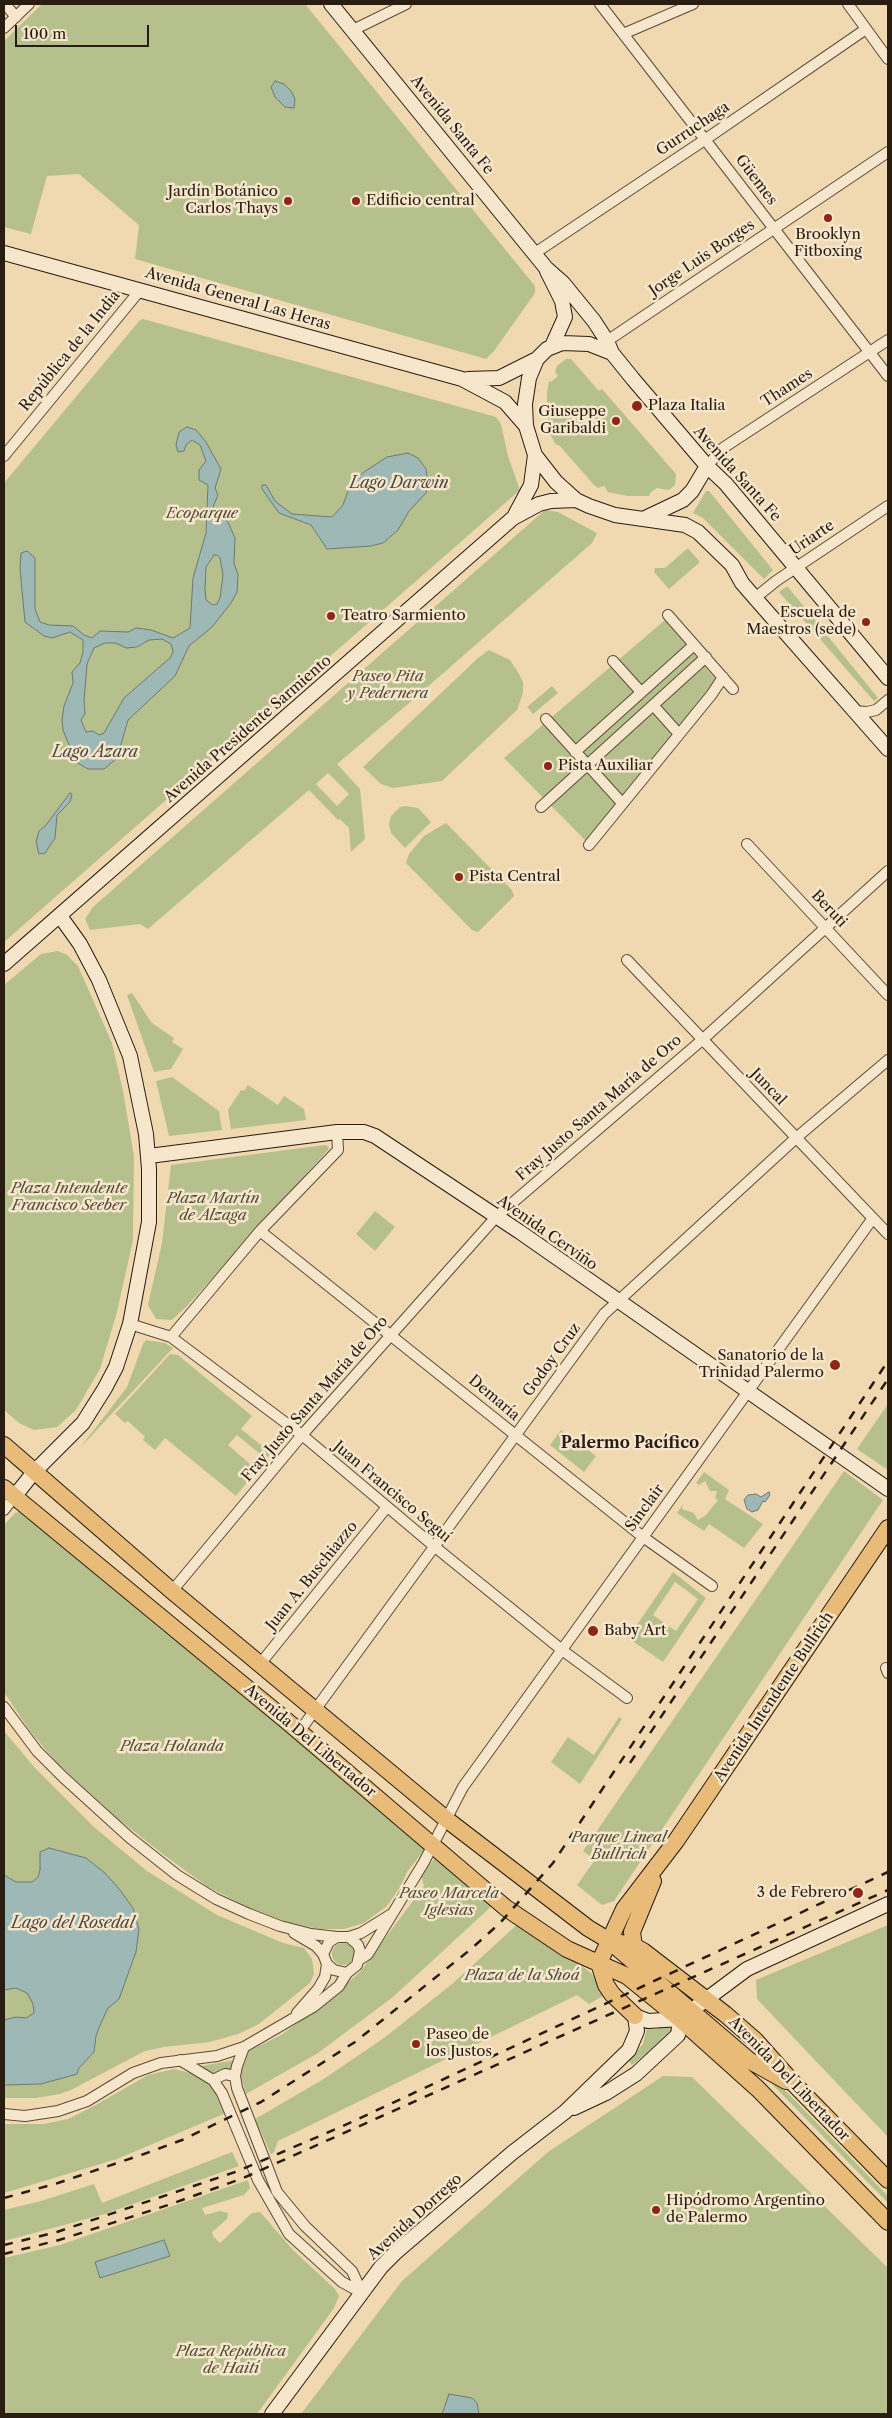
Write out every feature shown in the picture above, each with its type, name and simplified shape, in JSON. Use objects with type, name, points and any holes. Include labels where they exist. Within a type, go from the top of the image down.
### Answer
[{"type":"main road","name":"Avenida Santa Fe","points":[[331,4],[546,268],[563,283],[610,347],[707,466],[726,484],[888,678]]},
{"type":"main road","name":"Avenida General Las Heras","points":[[4,253],[141,289],[462,379],[505,402],[526,426]]},
{"type":"main road","name":"Avenida Santa Fe","points":[[546,268],[552,284],[562,301],[566,317],[552,346]]},
{"type":"main road","points":[[610,347],[569,343],[552,346],[537,359],[528,385],[526,426],[535,455],[556,482],[576,500],[602,511],[685,525],[698,532],[732,565],[755,598],[888,749]]},
{"type":"main road","name":"Avenida General Las Heras","points":[[462,379],[499,378],[537,359]]},
{"type":"main road","name":"Avenida Presidente Sarmiento","points":[[513,518],[531,485],[535,455]]},
{"type":"main road","points":[[643,519],[683,500],[692,491],[707,466]]},
{"type":"main road","name":"Avenida Presidente Sarmiento","points":[[4,964],[513,518],[539,504],[551,500],[576,500]]},
{"type":"main road","points":[[7,1498],[83,1423],[116,1367],[130,1324],[149,1222],[149,1156],[142,1105],[123,1036],[99,980],[80,944],[60,916]]},
{"type":"main road","name":"Avenida Cerviño","points":[[149,1156],[337,1132],[364,1132],[384,1140],[888,1489]]},
{"type":"main road","name":"Avenida Del Libertador","points":[[4,1446],[172,1591],[446,1819],[574,1918],[608,1940],[634,1946],[706,1998],[755,2040],[796,2086],[888,2180]]},
{"type":"main road","name":"Avenida Del Libertador","points":[[7,1498],[299,1732],[506,1908],[568,1949],[627,1976],[686,2015],[888,2222]]},
{"type":"main road","name":"Avenida Intendente Bullrich","points":[[599,1963],[624,1909],[659,1865],[888,1528]]},
{"type":"main road","name":"Avenida Intendente Bullrich","points":[[634,1946],[632,1932],[659,1865]]},
{"type":"main road","points":[[599,1963],[606,1985],[612,1994],[635,2016],[648,2021],[686,2015],[706,1998],[747,1969],[888,1904]]},
{"type":"main road","points":[[608,1940],[686,2015],[750,2061],[796,2086]]},
{"type":"main road","name":"Avenida Del Libertador","points":[[608,1940],[627,1976]]},
{"type":"main road","name":"Avenida Dorrego","points":[[566,2112],[606,2093],[636,2074],[678,2035],[686,2015]]},
{"type":"main road","name":"Avenida Dorrego","points":[[272,2414],[362,2293],[395,2253],[512,2153],[566,2112],[629,2050],[637,2031],[635,2016]]},
{"type":"street","points":[[5,4],[16,17]]},
{"type":"street","points":[[4,28],[29,4]]},
{"type":"street","points":[[353,30],[406,4]]},
{"type":"street","name":"Güemes","points":[[600,4],[888,376]]},
{"type":"street","points":[[623,34],[693,4]]},
{"type":"street","points":[[848,4],[888,59]]},
{"type":"street","name":"Gurruchaga","points":[[535,253],[866,29]]},
{"type":"street","name":"Jorge Luis Borges","points":[[610,347],[774,228],[888,152]]},
{"type":"street","name":"República de la India","points":[[4,456],[141,289]]},
{"type":"street","name":"Thames","points":[[707,466],[723,448],[888,340]]},
{"type":"street","name":"Uriarte","points":[[755,598],[796,567],[888,506]]},
{"type":"street","points":[[668,615],[733,689]]},
{"type":"street","points":[[575,752],[694,644]]},
{"type":"street","points":[[541,807],[706,657]]},
{"type":"street","points":[[613,661],[641,692]]},
{"type":"street","points":[[589,845],[712,694],[723,677]]},
{"type":"street","points":[[853,711],[868,712],[876,710],[888,700]]},
{"type":"street","points":[[653,705],[679,734]]},
{"type":"street","points":[[546,719],[622,803]]},
{"type":"street","name":"Beruti","points":[[747,844],[888,995]]},
{"type":"street","name":"Fray Justo Santa María de Oro","points":[[172,1591],[302,1435],[496,1217],[702,1040],[888,871]]},
{"type":"street","name":"Juncal","points":[[627,960],[888,1234]]},
{"type":"street","name":"Godoy Cruz","points":[[299,1732],[604,1314],[796,1138],[888,1060]]},
{"type":"street","points":[[171,1337],[260,1231],[338,1150],[337,1132]]},
{"type":"street","name":"Sinclair","points":[[360,1960],[368,1954],[393,1913],[433,1845],[463,1788],[873,1218]]},
{"type":"street","name":"Demaría","points":[[260,1231],[643,1537],[712,1586]]},
{"type":"street","name":"Juan Francisco Seguí","points":[[130,1324],[171,1337],[302,1435],[434,1547],[562,1650],[626,1698]]},
{"type":"street","name":"Juan A. Buschiazzo","points":[[260,1664],[387,1507]]},
{"type":"street","points":[[4,1706],[37,1751],[62,1777],[129,1837],[177,1875],[216,1899],[280,1926],[316,1946],[323,1954],[327,1964],[340,1973],[347,1973]]},
{"type":"street","points":[[280,1926],[337,1937],[349,1937],[361,1933],[393,1913]]},
{"type":"street","points":[[323,1954],[330,1942],[337,1937]]},
{"type":"street","points":[[4,2114],[25,2116],[58,2111],[87,2101],[134,2072],[161,2063],[217,2056],[244,2047],[319,2002],[339,1986],[347,1973],[360,1960],[358,1944],[349,1937]]},
{"type":"street","points":[[294,2017],[318,1989],[324,1977],[327,1964]]},
{"type":"street","points":[[244,2047],[235,2076],[237,2088],[276,2192],[304,2226],[352,2271],[362,2293]]},
{"type":"street","points":[[180,2060],[213,2080],[222,2093],[258,2180],[289,2234],[342,2282],[362,2293]]},
{"type":"street","points":[[213,2080],[225,2074],[235,2076]]},
{"type":"street","points":[[239,2138],[254,2131]]},
{"type":"green space","name":"Jardín Botánico Carlos Thays","points":[[42,4],[305,4],[535,286],[535,293],[494,351],[486,359],[135,259],[139,225],[79,174],[47,176],[31,234],[4,227],[4,41]]},
{"type":"green space","name":"Ecoparque","points":[[143,319],[496,417],[501,424],[508,456],[520,490],[4,942],[4,483],[140,320]]},
{"type":"green space","name":"Plaza Italia","points":[[566,359],[571,359],[599,391],[602,389],[676,474],[675,485],[669,490],[657,488],[649,496],[628,496],[608,492],[604,486],[598,488],[594,485],[559,445],[556,445],[549,432],[551,431],[547,416],[547,393],[549,381],[551,382],[558,376],[555,372],[557,366]]},
{"type":"green space","points":[[706,491],[709,491],[773,570],[764,579],[703,518],[693,513]]},
{"type":"green space","name":"Paseo Pita y Pedernera","points":[[545,510],[558,512],[597,533],[592,543],[337,764],[360,789],[365,839],[351,852],[349,828],[340,819],[338,820],[309,790],[148,929],[140,924],[90,930],[85,919],[93,907]],"holes":[[[328,773],[349,794],[337,806],[316,784]]]},
{"type":"green space","points":[[688,548],[700,562],[669,589],[654,572],[655,568],[665,568]]},
{"type":"green space","points":[[788,587],[878,698],[874,701],[779,592]]},
{"type":"green space","points":[[665,620],[717,681],[587,842],[504,758]]},
{"type":"green space","points":[[489,650],[510,660],[523,682],[523,693],[517,710],[442,781],[393,788],[381,784],[363,767],[478,658]]},
{"type":"green space","points":[[552,686],[558,693],[533,714],[527,707]]},
{"type":"green space","points":[[400,807],[418,808],[431,822],[405,848],[391,833],[389,825],[391,816]]},
{"type":"green space","name":"Pista Central","points":[[446,823],[512,890],[514,896],[478,932],[472,930],[406,863],[409,854],[424,836]]},
{"type":"green space","name":"Plaza Intendente Francisco Seeber","points":[[58,951],[67,955],[78,966],[112,1043],[123,1091],[134,1156],[133,1240],[117,1312],[100,1369],[76,1410],[57,1427],[34,1430],[19,1423],[4,1410],[4,985],[41,954]]},
{"type":"green space","points":[[132,993],[152,1023],[174,1038],[172,1042],[183,1049],[171,1069],[154,1072],[127,995]]},
{"type":"green space","points":[[172,1077],[219,1111],[222,1130],[169,1136],[156,1081]]},
{"type":"green space","points":[[248,1085],[278,1105],[284,1096],[304,1109],[306,1120],[231,1129],[228,1110],[241,1090],[244,1091]]},
{"type":"green space","name":"Plaza Martín de Alzaga","points":[[325,1145],[329,1147],[328,1150],[187,1306],[172,1320],[156,1319],[148,1305],[162,1243],[171,1165]]},
{"type":"green space","points":[[375,1211],[395,1227],[375,1251],[356,1234]]},
{"type":"green space","points":[[146,1340],[165,1343],[173,1348],[80,1448],[127,1387]]},
{"type":"green space","points":[[170,1354],[178,1355],[252,1416],[241,1429],[271,1453],[266,1459],[237,1435],[228,1445],[257,1470],[236,1496],[165,1438],[155,1450],[143,1440],[145,1437],[128,1421],[125,1423],[115,1414]]},
{"type":"green space","points":[[888,1404],[888,1470],[857,1449]]},
{"type":"green space","points":[[561,1430],[596,1456],[584,1472],[550,1445]]},
{"type":"green space","name":"Parque Lineal Bullrich","points":[[844,1471],[883,1500],[614,1901],[602,1905],[577,1885],[595,1860],[583,1851]]},
{"type":"green space","points":[[704,1472],[729,1490],[725,1499],[763,1524],[744,1548],[709,1524],[704,1531],[677,1513],[683,1504],[682,1509],[694,1513],[698,1520],[706,1515],[718,1500],[715,1498],[717,1491],[710,1491],[705,1481],[699,1485],[696,1483]]},
{"type":"green space","name":"Plaza Holanda","points":[[23,1511],[29,1513],[425,1849],[407,1872],[400,1887],[387,1906],[364,1923],[344,1929],[319,1929],[287,1922],[252,1909],[208,1887],[164,1855],[117,1818],[56,1762],[30,1731],[4,1692],[4,1525],[15,1513]]},
{"type":"green space","points":[[673,1572],[706,1598],[663,1662],[628,1638]],"holes":[[[675,1582],[698,1599],[676,1631],[653,1615]]]},
{"type":"green space","points":[[619,1717],[622,1719],[580,1784],[551,1762],[568,1737],[594,1755]]},
{"type":"green space","points":[[4,1731],[35,1768],[94,1827],[147,1871],[217,1915],[283,1943],[304,1948],[312,1959],[314,1974],[310,1983],[259,2024],[238,2034],[210,2042],[145,2051],[60,2094],[36,2098],[4,2098]]},
{"type":"green space","name":"Paseo Marcela Iglesias","points":[[435,1858],[495,1903],[393,1997],[318,2053],[246,2094],[240,2074],[240,2066],[247,2052],[281,2035],[321,2006],[360,1972],[424,1886],[421,1875]]},
{"type":"green space","name":"Plaza de la Shoá","points":[[520,1922],[565,1952],[592,1974],[603,1996],[589,2004],[577,1995],[278,2141],[274,2152],[271,2154],[255,2119],[322,2080],[384,2038],[452,1984]]},
{"type":"green space","points":[[888,1925],[888,2137],[757,1999],[756,1980]]},
{"type":"green space","points":[[339,1943],[347,1943],[354,1950],[354,1958],[347,1965],[339,1965],[332,1958],[332,1950]]},
{"type":"green space","points":[[667,2026],[673,2030],[662,2042],[632,2065],[629,2061],[643,2044],[647,2028],[655,2029]]},
{"type":"green space","points":[[235,2060],[232,2071],[211,2075],[201,2066]]},
{"type":"green space","points":[[174,2069],[195,2074],[210,2084],[226,2113],[117,2159],[4,2193],[4,2124],[44,2124],[68,2119],[148,2075]]},
{"type":"green space","name":"Hipódromo Argentino de Palermo","points":[[663,2076],[692,2077],[888,2268],[888,2414],[301,2414],[402,2281],[548,2152]]},
{"type":"green space","points":[[771,2080],[783,2088],[888,2196],[888,2203],[770,2082]]},
{"type":"green space","points":[[232,2152],[239,2166],[105,2214],[4,2241],[4,2210],[41,2201],[94,2184],[102,2203]]},
{"type":"green space","name":"Plaza República de Haití","points":[[248,2180],[250,2188],[244,2195],[202,2208],[205,2215],[220,2211],[228,2213],[227,2219],[212,2232],[213,2236],[220,2243],[252,2213],[260,2212],[293,2250],[335,2289],[339,2296],[334,2308],[257,2414],[4,2414],[4,2258],[60,2245]]},
{"type":"water","points":[[275,81],[284,84],[291,91],[295,99],[294,108],[285,107],[275,97],[271,87]]},
{"type":"water","name":"Lago Azara","points":[[187,427],[196,430],[206,442],[221,469],[215,488],[218,495],[213,507],[228,522],[235,538],[234,563],[238,575],[237,592],[231,603],[212,627],[189,646],[175,676],[128,720],[117,758],[104,769],[88,769],[76,762],[63,730],[62,720],[64,706],[73,683],[72,672],[80,663],[83,652],[83,640],[70,632],[52,638],[44,636],[25,622],[20,569],[21,553],[27,551],[35,558],[35,609],[40,622],[49,625],[73,626],[84,635],[92,638],[100,631],[128,632],[136,628],[151,630],[173,638],[190,628],[193,578],[206,533],[208,485],[199,480],[199,470],[206,461],[200,445],[192,440],[186,445],[184,451],[178,452],[176,445],[179,432]],"holes":[[[214,555],[220,558],[223,575],[220,598],[217,604],[213,605],[206,600],[205,588],[206,567]],[[162,639],[171,644],[173,651],[171,657],[124,698],[104,733],[99,735],[93,731],[86,732],[81,720],[85,714],[84,701],[87,664],[94,648],[105,643],[116,643],[126,648],[137,647],[149,640]]]},
{"type":"water","name":"Lago Darwin","points":[[408,453],[418,458],[426,469],[428,486],[426,493],[409,511],[398,530],[383,543],[371,546],[327,549],[311,525],[279,513],[262,489],[262,485],[266,485],[275,501],[292,514],[332,517],[343,505],[351,483],[364,472],[387,457]]},
{"type":"water","points":[[70,793],[72,794],[70,802],[57,815],[55,838],[45,853],[39,854],[36,842],[39,831],[46,825]]},
{"type":"water","points":[[769,1492],[770,1495],[765,1502],[763,1501],[758,1510],[752,1512],[747,1509],[744,1500],[748,1495],[756,1494],[761,1497]]},
{"type":"water","name":"Lago del Rosedal","points":[[49,1848],[86,1858],[105,1873],[120,1890],[133,1908],[139,1929],[136,1952],[119,1999],[108,2008],[100,2025],[96,2036],[94,2052],[79,2068],[77,2074],[41,2084],[4,2085],[4,2020],[16,2017],[26,2018],[34,2013],[33,2004],[27,1993],[16,1988],[4,1990],[4,1875],[16,1882],[32,1882],[38,1877],[40,1870],[40,1852]]},
{"type":"water","points":[[164,2240],[170,2256],[100,2278],[95,2262]]},
{"type":"water","points":[[449,2394],[472,2398],[477,2403],[479,2414],[442,2414]]},
{"type":"railway","points":[[4,2198],[58,2183],[182,2140],[261,2102],[355,2042],[471,1949],[500,1923],[553,1863],[888,1361]]},
{"type":"railway","points":[[630,1763],[888,1379]]},
{"type":"railway","points":[[4,2245],[57,2232],[238,2171],[343,2126],[888,1872]]},
{"type":"railway","points":[[4,2254],[59,2240],[241,2179],[888,1890]]},
{"type":"place","name":"Jardín Botánico Carlos Thays","points":[[288,201]]},
{"type":"place","name":"Edificio central","points":[[356,201]]},
{"type":"place","name":"Brooklyn Fitboxing","points":[[828,218]]},
{"type":"place","name":"Plaza Italia","points":[[637,406]]},
{"type":"place","name":"Giuseppe Garibaldi","points":[[616,421]]},
{"type":"place","name":"Teatro Sarmiento","points":[[331,616]]},
{"type":"place","name":"Escuela de Maestros (sede)","points":[[866,622]]},
{"type":"place","name":"Pista Auxiliar","points":[[548,766]]},
{"type":"place","name":"Pista Central","points":[[459,877]]},
{"type":"place","name":"Sanatorio de la Trinidad Palermo","points":[[835,1365]]},
{"type":"place","name":"Baby Art","points":[[593,1631]]},
{"type":"place","name":"3 de Febrero","points":[[858,1893]]},
{"type":"place","name":"Paseo de los Justos","points":[[416,2044]]},
{"type":"place","name":"Hipódromo Argentino de Palermo","points":[[656,2210]]},
{"type":"district","name":"Palermo Pacífico","points":[[630,1443]]}]
